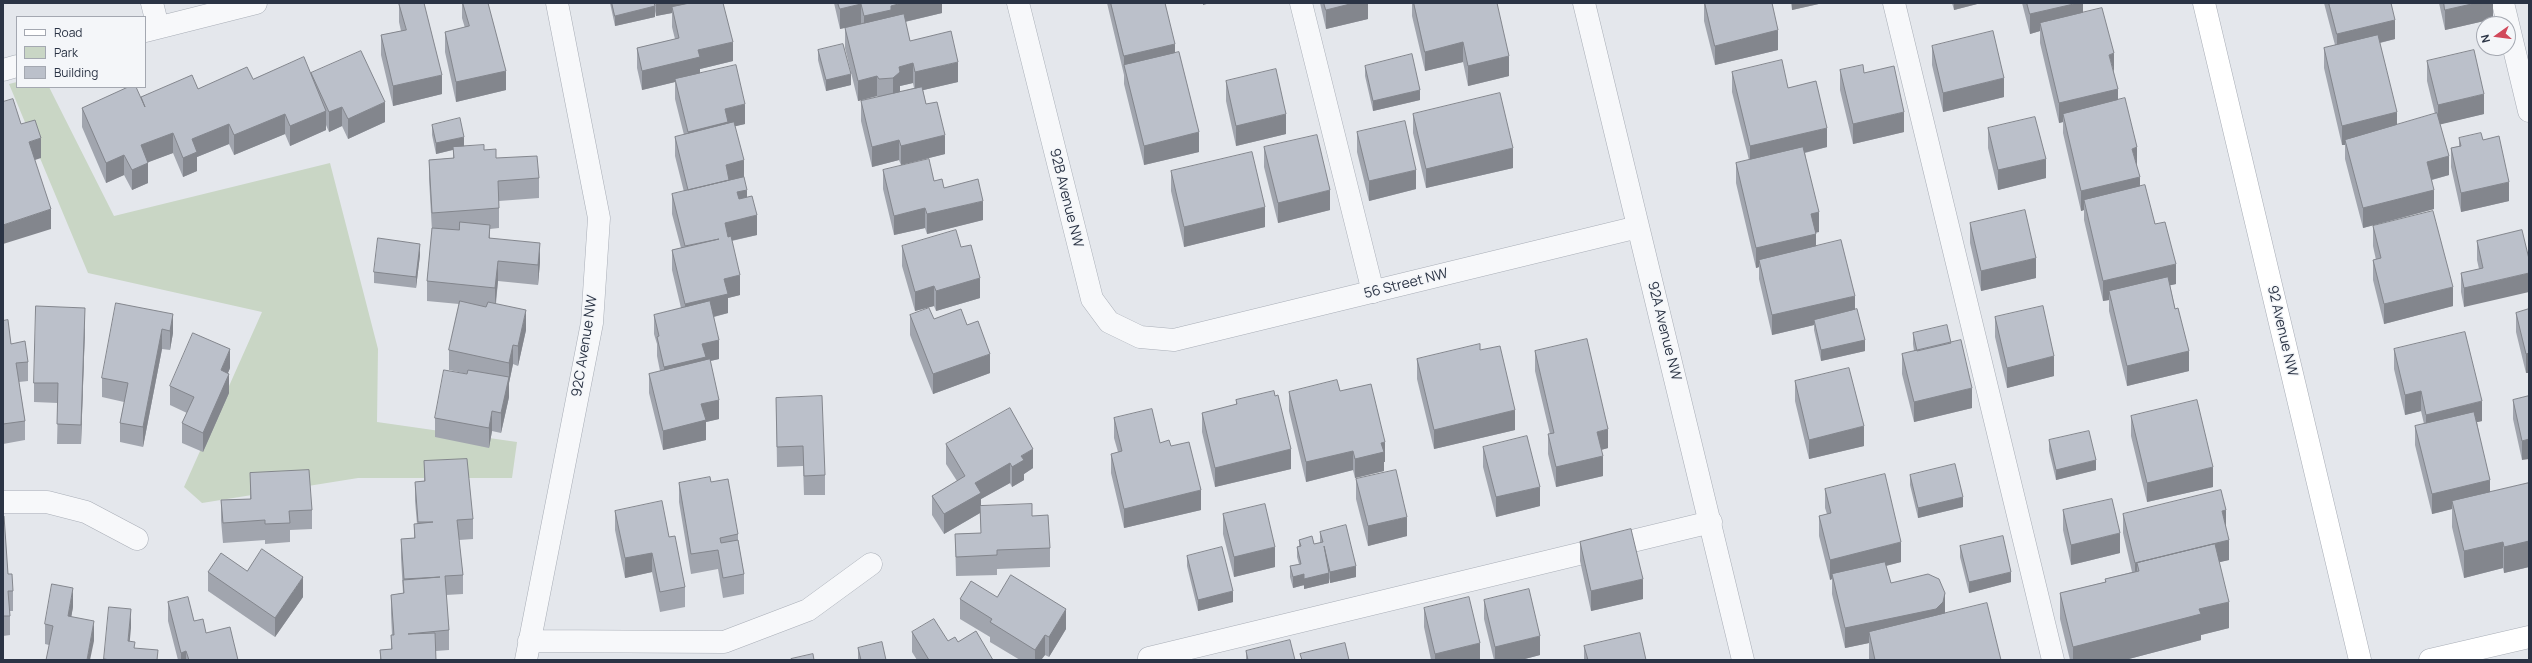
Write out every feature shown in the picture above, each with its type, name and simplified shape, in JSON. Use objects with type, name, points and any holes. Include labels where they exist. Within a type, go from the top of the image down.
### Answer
[{"type":"street","points":[[152,3],[151,29],[256,3]]},
{"type":"street","name":"92C Avenue NW","points":[[557,3],[599,218],[592,323],[527,651],[724,642],[808,610],[871,564]]},
{"type":"street","name":"92B Avenue NW","points":[[1018,3],[1092,300],[1109,322],[1140,337],[1174,340]]},
{"type":"street","points":[[1301,3],[1373,292]]},
{"type":"street","name":"92A Avenue NW","points":[[1584,3],[1711,522],[1743,660]]},
{"type":"street","points":[[1894,3],[2053,660]]},
{"type":"street","name":"92 Avenue NW","points":[[2204,3],[2360,660]]},
{"type":"street","points":[[2503,3],[2529,111]]},
{"type":"street","points":[[3,70],[16,66]]},
{"type":"street","name":"56 Street NW","points":[[1174,340],[1638,227]]},
{"type":"street","points":[[3,502],[47,502],[80,510],[137,539]]},
{"type":"street","points":[[1149,658],[1711,522]]},
{"type":"street","points":[[2430,660],[2529,636]]},
{"type":"green space","points":[[16,82],[16,88],[50,88],[114,216],[330,163],[378,349],[377,422],[517,442],[512,478],[358,478],[202,503],[184,487],[262,312],[88,273],[9,84]]},
{"type":"building","points":[[399,3],[424,3],[442,75],[393,86],[381,35],[406,30]]},
{"type":"building","points":[[463,3],[488,3],[506,71],[456,82],[445,32],[469,26]]},
{"type":"building","points":[[612,3],[654,3],[655,6],[615,16]]},
{"type":"building","points":[[690,3],[723,3],[733,42],[698,50],[700,57],[642,71],[637,48],[679,38],[672,7]]},
{"type":"building","points":[[838,3],[902,3],[891,6],[891,10],[864,16],[861,4],[840,9]]},
{"type":"building","points":[[1111,3],[1165,3],[1175,44],[1124,56]]},
{"type":"building","points":[[1324,3],[1354,3],[1326,10]]},
{"type":"building","points":[[1414,3],[1497,3],[1509,56],[1468,66],[1463,42],[1425,52]]},
{"type":"building","points":[[1705,3],[1772,3],[1778,30],[1715,46]]},
{"type":"building","points":[[2027,3],[2078,3],[2030,14]]},
{"type":"building","points":[[2329,3],[2391,3],[2395,20],[2337,34]]},
{"type":"building","points":[[2444,3],[2476,3],[2445,10]]},
{"type":"building","points":[[2102,8],[2114,53],[2109,55],[2118,89],[2059,103],[2040,23]]},
{"type":"building","points":[[904,14],[910,41],[951,31],[958,62],[915,72],[913,63],[899,67],[900,72],[893,78],[879,79],[877,76],[858,81],[845,28]]},
{"type":"building","points":[[1993,31],[2004,78],[1943,93],[1932,46]]},
{"type":"building","points":[[2378,35],[2397,112],[2342,126],[2324,48]]},
{"type":"building","points":[[843,44],[851,74],[826,80],[818,50]]},
{"type":"building","points":[[2474,50],[2484,94],[2438,105],[2427,61]]},
{"type":"building","points":[[361,51],[385,102],[348,119],[342,107],[329,112],[311,73]]},
{"type":"building","points":[[1179,52],[1199,132],[1144,146],[1124,65]]},
{"type":"building","points":[[1412,54],[1420,90],[1373,101],[1365,66]]},
{"type":"building","points":[[304,57],[326,111],[290,126],[285,114],[234,135],[229,124],[192,139],[197,152],[183,158],[173,133],[141,145],[148,163],[132,170],[124,155],[106,163],[82,108],[126,88],[136,88],[145,107],[141,97],[192,75],[198,89],[247,67],[253,79]]},
{"type":"building","points":[[1782,60],[1788,88],[1816,81],[1827,128],[1750,146],[1732,72]]},
{"type":"building","points":[[736,65],[745,104],[725,109],[728,122],[688,132],[675,79]]},
{"type":"building","points":[[1863,65],[1864,73],[1894,66],[1904,112],[1853,124],[1840,70]]},
{"type":"building","points":[[1276,69],[1286,114],[1236,126],[1226,81]]},
{"type":"building","points":[[922,87],[926,104],[937,102],[945,135],[901,146],[899,140],[872,147],[861,101]]},
{"type":"building","points":[[1500,93],[1513,148],[1426,169],[1413,114]]},
{"type":"building","points":[[2125,98],[2137,147],[2132,149],[2140,177],[2081,191],[2063,114]]},
{"type":"building","points":[[13,99],[21,124],[35,120],[41,138],[29,142],[51,209],[3,225],[3,102]]},
{"type":"building","points":[[2437,113],[2449,156],[2427,162],[2434,190],[2363,208],[2345,140]]},
{"type":"building","points":[[2035,117],[2046,159],[1998,170],[1988,128]]},
{"type":"building","points":[[460,118],[464,137],[436,143],[432,125]]},
{"type":"building","points":[[1405,121],[1416,170],[1369,181],[1357,132]]},
{"type":"building","points":[[734,122],[744,160],[726,165],[729,180],[688,190],[675,137]]},
{"type":"building","points":[[2481,133],[2483,140],[2499,136],[2509,182],[2461,193],[2451,148],[2461,146],[2459,138]]},
{"type":"building","points":[[1317,135],[1330,190],[1278,203],[1264,147]]},
{"type":"building","points":[[484,145],[484,150],[496,149],[496,158],[537,156],[539,178],[498,181],[499,208],[432,213],[429,160],[454,158],[453,147]]},
{"type":"building","points":[[1803,147],[1819,212],[1811,214],[1816,234],[1756,248],[1736,163]]},
{"type":"building","points":[[1252,152],[1265,207],[1184,227],[1171,171]]},
{"type":"building","points":[[929,159],[934,181],[942,179],[944,188],[978,179],[983,201],[927,214],[925,208],[894,216],[883,170]]},
{"type":"building","points":[[744,177],[747,190],[737,192],[739,199],[752,196],[757,215],[725,223],[728,237],[731,236],[740,275],[724,279],[728,294],[685,304],[672,250],[719,239],[685,246],[672,194]]},
{"type":"building","points":[[2145,185],[2155,224],[2165,222],[2176,264],[2103,281],[2084,200]]},
{"type":"building","points":[[2025,210],[2036,258],[1981,271],[1970,223]]},
{"type":"building","points":[[2433,211],[2453,287],[2384,304],[2373,260],[2381,258],[2373,226]]},
{"type":"building","points":[[460,222],[490,225],[489,238],[540,243],[538,265],[498,261],[495,288],[427,281],[432,228],[459,230]]},
{"type":"building","points":[[956,230],[961,247],[971,245],[980,278],[936,291],[934,286],[915,292],[902,246]]},
{"type":"building","points":[[2522,230],[2529,259],[2529,273],[2464,288],[2461,273],[2483,268],[2477,241]]},
{"type":"building","points":[[378,238],[420,244],[416,277],[374,272]]},
{"type":"building","points":[[1841,240],[1855,296],[1772,315],[1759,260]]},
{"type":"building","points":[[2168,277],[2175,309],[2178,308],[2189,351],[2127,366],[2109,291]]},
{"type":"building","points":[[460,301],[486,307],[488,302],[526,310],[518,346],[513,345],[509,363],[449,350]]},
{"type":"building","points":[[710,301],[719,340],[702,344],[706,357],[664,367],[657,337],[659,336],[654,315]]},
{"type":"building","points":[[116,303],[173,314],[170,331],[162,329],[143,427],[120,423],[128,383],[102,378]]},
{"type":"building","points":[[36,306],[85,308],[81,425],[57,424],[58,383],[34,383]]},
{"type":"building","points":[[2043,306],[2054,356],[2007,368],[1995,317]]},
{"type":"building","points":[[929,308],[934,319],[961,309],[967,325],[978,321],[990,354],[933,374],[910,315]]},
{"type":"building","points":[[1857,309],[1865,340],[1821,350],[1814,320]]},
{"type":"building","points":[[2529,309],[2529,353],[2526,354],[2516,313]]},
{"type":"building","points":[[8,320],[11,344],[25,341],[28,362],[16,363],[25,421],[3,424],[3,321]]},
{"type":"building","points":[[1947,325],[1951,343],[1917,351],[1913,333]]},
{"type":"building","points":[[2465,332],[2482,401],[2426,415],[2421,391],[2405,395],[2394,349]]},
{"type":"building","points":[[193,333],[230,349],[221,370],[229,374],[203,433],[182,423],[194,397],[170,386]]},
{"type":"building","points":[[1587,339],[1608,429],[1597,432],[1603,456],[1556,467],[1548,434],[1554,433],[1535,351]]},
{"type":"building","points":[[1961,340],[1972,388],[1914,402],[1902,354]]},
{"type":"building","points":[[1480,344],[1480,350],[1500,346],[1515,410],[1434,430],[1417,359]]},
{"type":"building","points":[[710,359],[719,400],[701,404],[706,420],[663,431],[649,374]]},
{"type":"building","points":[[1849,368],[1864,426],[1809,440],[1795,381]]},
{"type":"building","points":[[444,370],[467,374],[468,370],[509,377],[501,413],[492,411],[489,428],[435,418]]},
{"type":"building","points":[[1337,380],[1340,391],[1371,384],[1385,442],[1381,443],[1384,452],[1355,459],[1353,451],[1306,462],[1289,392]]},
{"type":"building","points":[[1274,391],[1275,396],[1278,395],[1291,449],[1215,468],[1202,413],[1237,404],[1236,400]]},
{"type":"building","points":[[822,396],[825,475],[804,476],[803,446],[777,447],[776,398]]},
{"type":"building","points":[[2529,396],[2529,439],[2522,441],[2513,400]]},
{"type":"building","points":[[2197,400],[2213,467],[2147,483],[2131,416]]},
{"type":"building","points":[[1010,408],[1033,449],[1021,456],[1024,460],[1012,467],[1010,463],[975,483],[981,493],[944,514],[932,496],[965,476],[946,444]]},
{"type":"building","points":[[1152,409],[1160,443],[1169,440],[1171,446],[1189,442],[1201,490],[1124,509],[1111,454],[1122,451],[1114,418]]},
{"type":"building","points":[[2474,412],[2490,480],[2432,494],[2415,426]]},
{"type":"building","points":[[2089,431],[2096,460],[2056,470],[2049,440]]},
{"type":"building","points":[[1527,436],[1540,487],[1496,497],[1483,447]]},
{"type":"building","points":[[467,459],[473,519],[457,520],[463,575],[445,576],[449,630],[408,634],[435,633],[436,660],[381,660],[380,650],[392,649],[391,635],[394,635],[391,595],[404,593],[403,580],[440,577],[404,579],[401,539],[415,538],[414,524],[433,522],[418,522],[415,482],[425,481],[424,461]]},
{"type":"building","points":[[1955,464],[1963,497],[1918,508],[1910,475]]},
{"type":"building","points":[[309,470],[312,510],[289,511],[290,523],[265,524],[265,520],[223,523],[221,500],[251,499],[250,473]]},
{"type":"building","points":[[1396,470],[1407,517],[1368,526],[1356,479]]},
{"type":"building","points":[[1885,474],[1901,542],[1830,560],[1819,516],[1831,513],[1825,489]]},
{"type":"building","points":[[710,477],[711,482],[728,479],[738,534],[720,538],[721,543],[738,540],[744,574],[723,578],[718,550],[691,554],[679,483]]},
{"type":"building","points":[[2529,483],[2529,541],[2504,547],[2503,542],[2464,551],[2452,501]]},
{"type":"building","points":[[2221,490],[2226,510],[2222,511],[2229,540],[2135,563],[2123,514]]},
{"type":"building","points":[[2112,499],[2120,533],[2071,545],[2063,510]]},
{"type":"building","points":[[662,501],[669,537],[675,536],[685,587],[660,592],[652,553],[625,558],[615,511]]},
{"type":"building","points":[[1032,504],[1032,516],[1048,515],[1050,548],[997,550],[997,555],[956,557],[955,534],[981,533],[980,506]]},
{"type":"building","points":[[1265,504],[1275,547],[1234,557],[1223,514]]},
{"type":"building","points":[[3,516],[8,574],[12,574],[13,591],[8,591],[10,616],[3,616]]},
{"type":"building","points":[[1346,525],[1356,566],[1330,572],[1324,546],[1329,573],[1304,579],[1304,574],[1293,577],[1290,566],[1301,564],[1297,547],[1301,546],[1299,540],[1312,536],[1314,544],[1323,542],[1320,532]]},
{"type":"building","points":[[1631,529],[1643,579],[1591,591],[1580,542]]},
{"type":"building","points":[[2003,536],[2011,572],[1969,582],[1960,546]]},
{"type":"building","points":[[2215,544],[2229,602],[2199,609],[2201,614],[2073,647],[2060,593],[2106,582],[2105,579],[2139,571],[2137,563]]},
{"type":"building","points":[[1222,547],[1233,591],[1198,600],[1187,556]]},
{"type":"building","points":[[262,549],[303,577],[275,618],[208,572],[221,553],[247,571]]},
{"type":"building","points":[[1885,562],[1891,583],[1928,574],[1939,579],[1945,593],[1943,602],[1936,609],[1845,628],[1832,574]]},
{"type":"building","points":[[1011,575],[1066,609],[1049,637],[1045,635],[1035,650],[990,622],[992,619],[960,599],[971,581],[997,597]]},
{"type":"building","points":[[52,584],[73,588],[68,616],[94,621],[87,660],[46,660],[53,626],[45,624]]},
{"type":"building","points":[[1529,589],[1540,636],[1495,647],[1484,600]]},
{"type":"building","points":[[188,597],[194,621],[203,619],[206,633],[230,627],[238,660],[189,660],[186,651],[181,653],[168,602]]},
{"type":"building","points":[[1469,597],[1480,643],[1435,654],[1424,608]]},
{"type":"building","points":[[1987,603],[2001,660],[1875,660],[1869,632]]},
{"type":"building","points":[[109,607],[131,609],[128,641],[135,642],[134,648],[158,650],[157,660],[104,659]]},
{"type":"building","points":[[934,619],[948,641],[955,637],[958,642],[976,631],[993,660],[929,660],[912,632]]},
{"type":"building","points":[[1640,633],[1646,660],[1588,660],[1584,646]]},
{"type":"building","points":[[1290,640],[1295,660],[1248,660],[1246,651]]},
{"type":"building","points":[[882,642],[886,660],[861,660],[858,648]]},
{"type":"building","points":[[1345,643],[1349,660],[1302,660],[1300,654]]},
{"type":"building","points":[[813,654],[814,660],[791,660],[791,659]]}]
